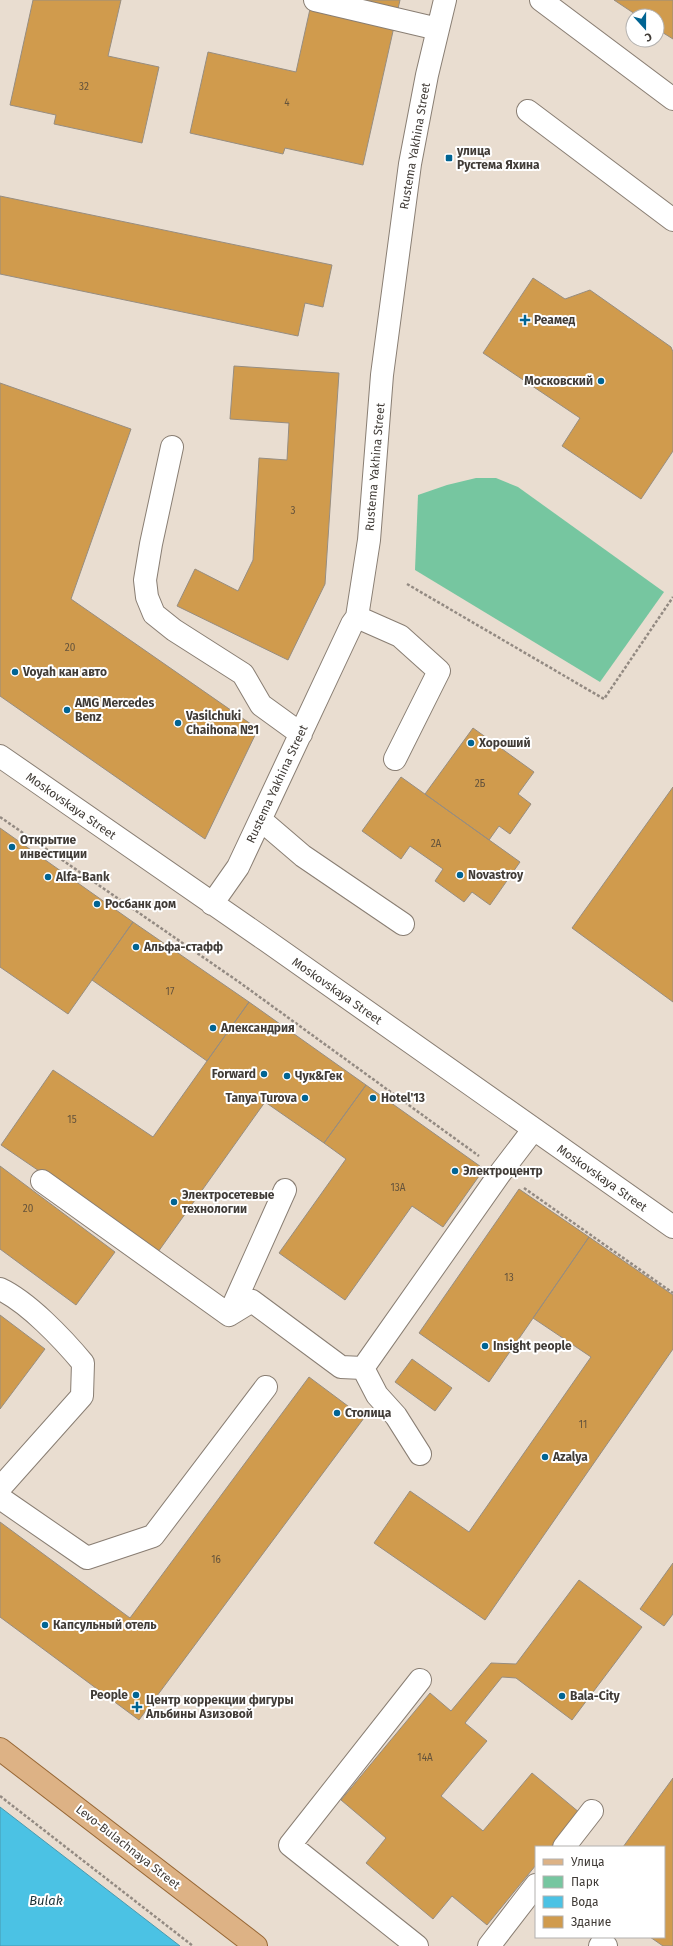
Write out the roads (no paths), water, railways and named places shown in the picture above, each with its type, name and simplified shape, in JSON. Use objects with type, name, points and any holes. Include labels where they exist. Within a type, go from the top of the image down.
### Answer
[{"type":"main road","name":"Levo-Bulachnaya Street","points":[[0,1749],[256,1946]]},
{"type":"street","points":[[315,0],[438,29]]},
{"type":"street","name":"Rustema Yakhina Street","points":[[212,904],[238,867],[357,616],[369,540],[382,374],[410,164],[427,75],[445,0]]},
{"type":"street","points":[[541,0],[673,99]]},
{"type":"street","points":[[528,111],[673,220]]},
{"type":"street","points":[[172,447],[151,544],[145,580],[147,597],[154,614],[174,630],[243,674],[261,706],[300,734]]},
{"type":"street","points":[[357,616],[400,636],[439,671],[395,759]]},
{"type":"street","name":"Moskovskaya Street","points":[[0,756],[267,941],[673,1228]]},
{"type":"street","points":[[261,820],[303,856],[403,924]]},
{"type":"street","points":[[363,1368],[501,1172],[534,1130]]},
{"type":"street","points":[[42,1181],[229,1315]]},
{"type":"street","points":[[229,1315],[286,1190]]},
{"type":"street","points":[[0,1289],[11,1294],[24,1304],[68,1345],[83,1363],[82,1396],[0,1488]]},
{"type":"street","points":[[229,1315],[252,1301],[342,1367],[363,1368]]},
{"type":"street","points":[[363,1368],[377,1395],[396,1416],[420,1454]]},
{"type":"street","points":[[0,1498],[87,1558],[153,1536],[266,1387]]},
{"type":"street","points":[[417,1946],[290,1845],[420,1680]]},
{"type":"street","points":[[565,1846],[592,1810]]},
{"type":"street","points":[[490,1946],[535,1886]]},
{"type":"street","points":[[600,1946],[602,1944],[606,1946]]},
{"type":"water","name":"Bulak","points":[[0,1807],[180,1946],[0,1946]]},
{"type":"place","name":"улица Рустема Яхина","points":[[449,158]]},
{"type":"place","name":"Реамед","points":[[525,320]]},
{"type":"place","name":"Московский","points":[[601,381]]},
{"type":"place","name":"Voyah кан авто","points":[[15,672]]},
{"type":"place","name":"AMG Mercedes Benz","points":[[67,710]]},
{"type":"place","name":"Vasilchuki Chaihona №1","points":[[178,723]]},
{"type":"place","name":"Хороший","points":[[471,743]]},
{"type":"place","name":"Открытие инвестиции","points":[[12,847]]},
{"type":"place","name":"Novastroy","points":[[460,875]]},
{"type":"place","name":"Alfa-Bank","points":[[48,877]]},
{"type":"place","name":"Росбанк дом","points":[[97,904]]},
{"type":"place","name":"Альфа-стафф","points":[[136,947]]},
{"type":"place","name":"Александрия","points":[[213,1028]]},
{"type":"place","name":"Forward","points":[[264,1074]]},
{"type":"place","name":"Чук&Гек","points":[[287,1076]]},
{"type":"place","name":"Tanya Turova","points":[[305,1098]]},
{"type":"place","name":"Hotel'13","points":[[373,1098]]},
{"type":"place","name":"Электроцентр","points":[[455,1171]]},
{"type":"place","name":"Электросетевые технологии","points":[[174,1202]]},
{"type":"place","name":"Insight people","points":[[485,1346]]},
{"type":"place","name":"Столица","points":[[337,1413]]},
{"type":"place","name":"Azalya","points":[[545,1457]]},
{"type":"place","name":"Капсульный отель","points":[[45,1625]]},
{"type":"place","name":"People","points":[[136,1695]]},
{"type":"place","name":"Bala-City","points":[[562,1696]]},
{"type":"place","name":"Центр коррекции фигуры Альбины Азизовой","points":[[137,1707]]}]
